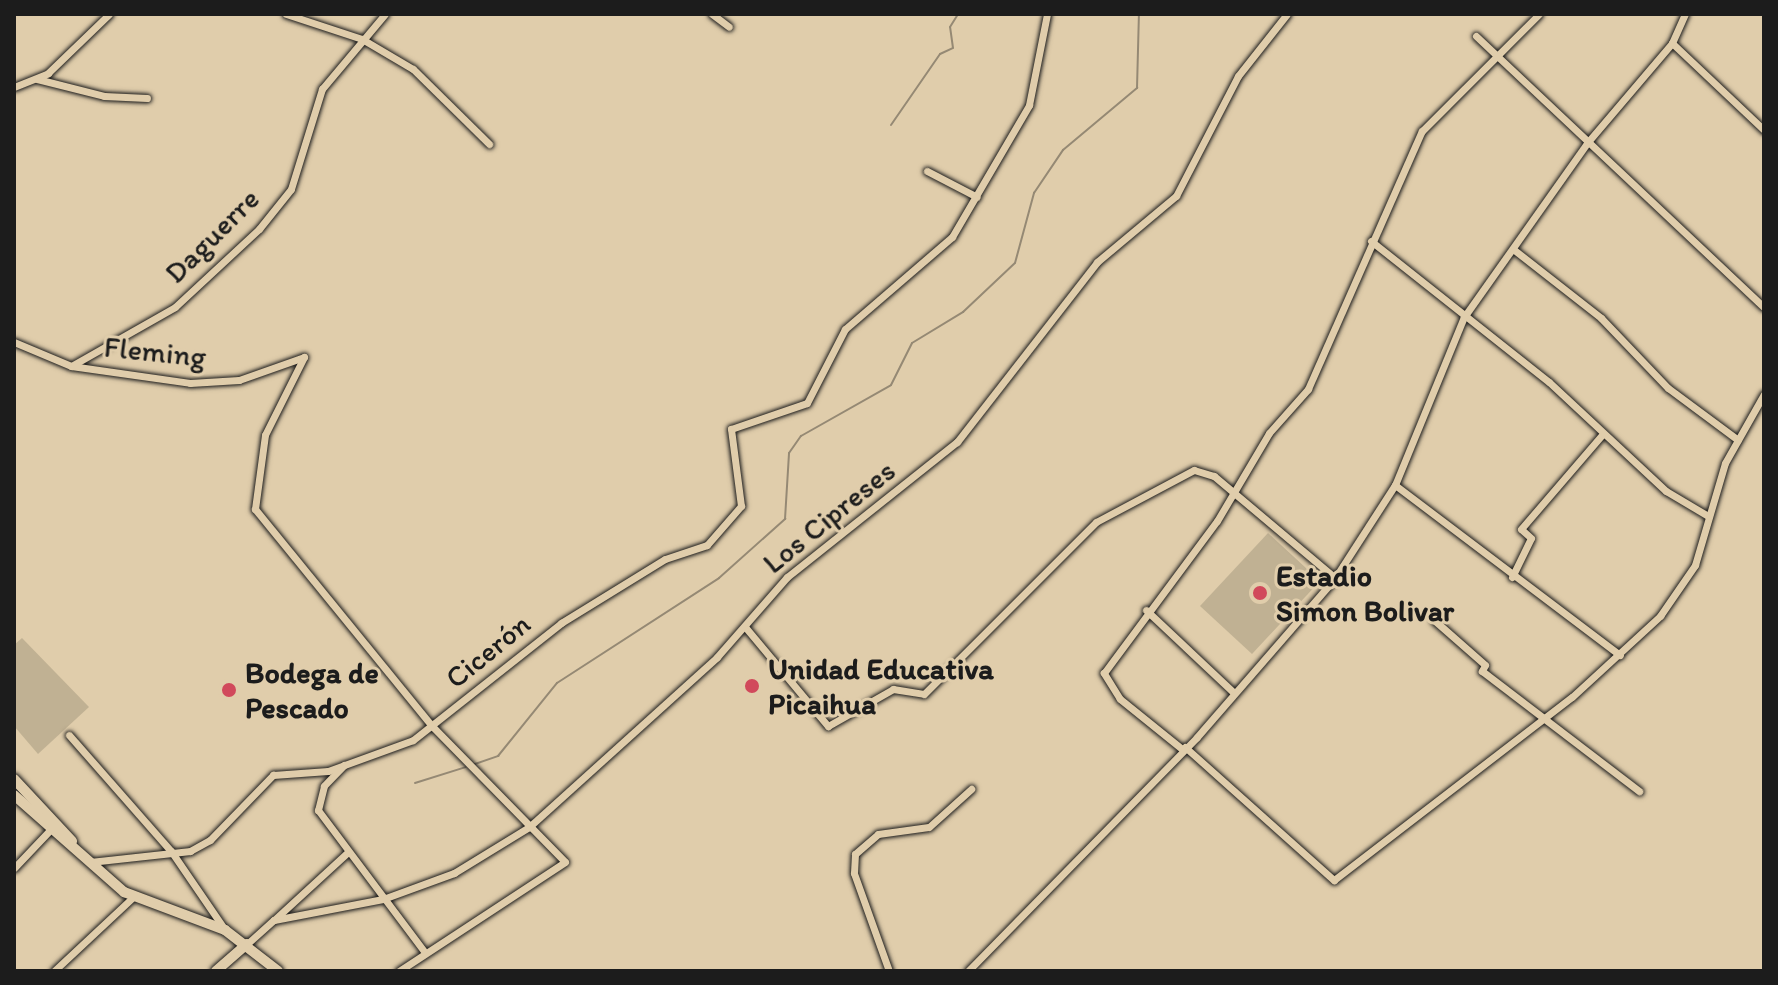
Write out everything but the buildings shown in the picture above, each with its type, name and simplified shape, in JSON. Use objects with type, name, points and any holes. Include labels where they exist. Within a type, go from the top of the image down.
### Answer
[{"type":"main road","points":[[14,779],[84,859]]},
{"type":"main road","points":[[14,795],[50,830],[133,897],[225,930],[278,971]]},
{"type":"main road","points":[[216,971],[247,944]]},
{"type":"street","points":[[14,87],[37,79],[109,14]]},
{"type":"street","points":[[286,14],[362,39],[425,78],[489,144]]},
{"type":"street","name":"Daguerre","points":[[71,366],[175,307],[259,229],[291,189],[322,89],[385,14]]},
{"type":"street","points":[[712,14],[729,27]]},
{"type":"street","points":[[927,171],[977,197],[1029,105],[1047,14]]},
{"type":"street","name":"Los Cipreses","points":[[274,920],[383,899],[454,873],[529,827],[746,628],[787,577],[957,442],[1097,262],[1176,196],[1238,76],[1287,14]]},
{"type":"street","points":[[1539,14],[1422,131],[1371,241],[1317,372],[1269,433],[1236,493],[1146,610],[1104,673],[1120,699],[1183,748],[1329,882],[1542,719],[1620,655],[1681,592],[1738,440],[1764,394]]},
{"type":"street","points":[[968,971],[1183,748],[1335,578],[1395,485],[1464,317],[1587,143],[1672,43],[1685,14]]},
{"type":"street","points":[[1476,36],[1764,307]]},
{"type":"street","points":[[1672,43],[1764,130]]},
{"type":"street","points":[[37,79],[104,96],[147,98]]},
{"type":"street","name":"Cicerón","points":[[84,859],[171,851],[210,840],[273,775],[344,765],[432,726],[561,623],[665,559],[707,545],[741,506],[731,429],[807,403],[822,383],[845,329],[938,254],[977,197]]},
{"type":"street","points":[[1371,241],[1549,382],[1601,436],[1666,491],[1708,516]]},
{"type":"street","points":[[1513,249],[1578,297],[1668,388],[1738,440]]},
{"type":"street","name":"Fleming","points":[[14,342],[71,366],[220,383],[270,372],[292,359],[305,362],[265,435],[255,509],[432,726]]},
{"type":"street","points":[[1512,577],[1531,538],[1521,529],[1601,436]]},
{"type":"street","points":[[746,628],[828,726],[893,689],[924,694],[1048,566],[1121,503],[1194,470],[1236,493],[1335,578]]},
{"type":"street","points":[[1395,485],[1512,577],[1620,655]]},
{"type":"street","points":[[1146,610],[1234,693]]},
{"type":"street","points":[[1434,620],[1542,719],[1639,791]]},
{"type":"street","points":[[399,971],[424,951],[565,862],[432,726]]},
{"type":"street","points":[[69,735],[171,851],[225,930]]},
{"type":"street","points":[[344,765],[324,786],[318,810],[424,951]]},
{"type":"street","points":[[889,971],[854,873],[855,854],[878,834],[929,827],[971,789]]},
{"type":"street","points":[[14,868],[50,830]]},
{"type":"street","points":[[247,944],[348,852]]},
{"type":"street","points":[[54,971],[133,897]]},
{"type":"shaded area","name":"Estadio Simon Bolivar","points":[[1268,533],[1320,581],[1252,654],[1200,606]]},
{"type":"shaded area","points":[[22,638],[89,707],[38,754],[14,726],[14,645]]},
{"type":"waterway","points":[[891,125],[940,54],[953,48],[950,27],[958,14]]},
{"type":"waterway","points":[[472,765],[498,756],[557,683],[719,578],[785,519],[789,453],[801,436],[891,385],[912,343],[963,312],[1015,263],[1034,193],[1063,150],[1137,88],[1139,14]]},
{"type":"waterway","points":[[415,783],[466,767]]},
{"type":"place","name":"Estadio Simon Bolivar","points":[[1260,593]]},
{"type":"place","name":"Unidad Educativa Picaihua","points":[[752,686]]},
{"type":"place","name":"Bodega de Pescado","points":[[229,690]]}]
